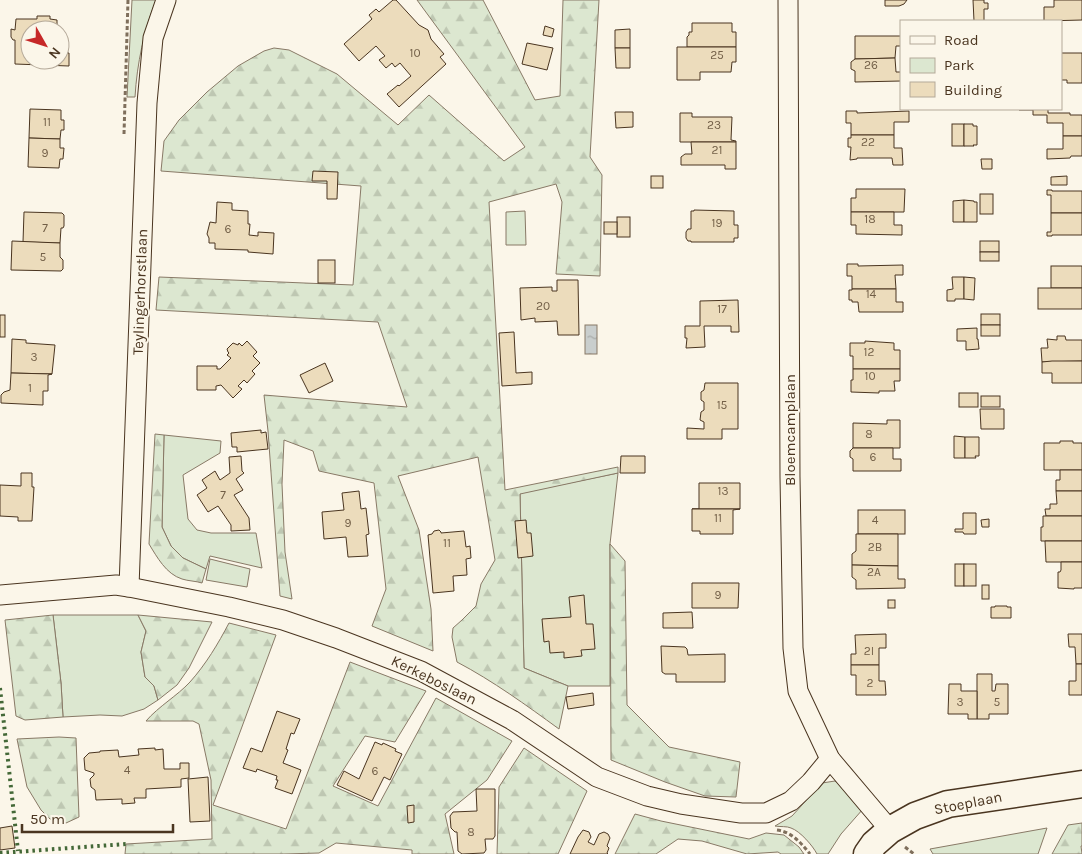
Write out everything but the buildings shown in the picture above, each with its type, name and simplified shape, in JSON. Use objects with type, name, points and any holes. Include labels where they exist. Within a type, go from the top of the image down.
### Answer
[{"type":"street","name":"Teylingerhorstlaan","points":[[129,587],[147,103],[153,38],[166,0]]},
{"type":"street","name":"Bloemcamplaan","points":[[788,0],[792,648],[798,692],[830,759],[897,838]]},
{"type":"street","name":"Kerkeboslaan","points":[[0,595],[116,586],[129,587],[283,620],[421,671],[512,720],[597,777],[647,796],[672,802],[741,813],[766,813],[791,801],[811,782],[830,759]]},
{"type":"street","name":"Stoeplaan","points":[[867,854],[874,844],[897,838],[915,816],[948,804],[1082,784]]},
{"type":"path","points":[[774,830],[783,831],[794,836],[810,854]]},
{"type":"path","points":[[897,838],[914,854]]},
{"type":"green space","points":[[132,0],[156,0],[142,47],[135,97],[127,97]]},
{"type":"green space","points":[[417,0],[483,0],[535,100],[560,96],[563,0],[599,0],[590,157],[602,175],[600,276],[556,274],[562,202],[556,184],[489,202],[505,490],[618,467],[618,473],[520,494],[524,668],[568,686],[559,729],[522,702],[457,662],[452,637],[453,628],[476,606],[481,584],[495,560],[478,457],[398,476],[419,530],[431,609],[433,651],[372,626],[386,589],[374,483],[319,471],[313,451],[284,440],[282,484],[285,552],[292,599],[280,596],[264,395],[407,407],[378,322],[156,310],[159,277],[353,285],[361,186],[161,171],[164,141],[179,120],[207,92],[238,66],[264,51],[274,48],[289,50],[337,74],[398,125],[429,95],[504,161],[525,147]]},
{"type":"green space","points":[[525,211],[526,245],[506,245],[506,212]]},
{"type":"green space","points":[[155,434],[164,435],[162,527],[171,546],[183,558],[206,569],[202,583],[176,577],[162,564],[149,544]]},
{"type":"green space","points":[[164,435],[221,441],[220,453],[183,475],[188,519],[197,530],[211,533],[256,533],[262,568],[210,556],[206,569],[183,558],[171,546],[162,527]]},
{"type":"green space","points":[[618,473],[610,544],[610,686],[568,686],[524,668],[520,493]]},
{"type":"green space","points":[[610,544],[625,561],[627,705],[669,747],[740,762],[736,797],[705,796],[611,760]]},
{"type":"green space","points":[[210,559],[250,569],[247,587],[206,580]]},
{"type":"green space","points":[[53,615],[138,615],[146,631],[141,652],[145,677],[154,686],[158,700],[144,709],[122,716],[63,717]]},
{"type":"green space","points":[[53,615],[63,717],[25,720],[16,716],[5,620]]},
{"type":"green space","points":[[138,615],[212,622],[189,668],[177,685],[158,700],[154,686],[145,677],[141,652],[146,631]]},
{"type":"green space","points":[[229,623],[276,635],[213,805],[286,829],[350,662],[426,691],[395,742],[365,736],[333,786],[378,806],[436,698],[512,741],[487,780],[445,814],[454,854],[412,854],[412,850],[336,843],[319,853],[125,854],[126,844],[212,839],[211,780],[199,724],[193,721],[146,721],[196,675],[221,639]]},
{"type":"green space","points":[[76,738],[79,817],[66,823],[50,819],[41,810],[27,787],[17,739]]},
{"type":"green space","points":[[524,748],[587,791],[558,854],[497,854],[499,787]]},
{"type":"green space","points":[[835,781],[845,786],[863,809],[841,834],[828,854],[817,854],[806,839],[795,830],[788,827],[775,826],[792,816],[822,783]]},
{"type":"green space","points":[[635,814],[749,839],[766,833],[784,835],[799,847],[804,854],[781,854],[778,852],[747,854],[702,841],[678,839],[656,854],[615,854]]},
{"type":"green space","points":[[1082,823],[1082,854],[1052,854],[1068,825]]},
{"type":"green space","points":[[1047,828],[1038,854],[933,854],[930,849]]},
{"type":"water","points":[[585,325],[597,325],[597,354],[585,354]]},
{"type":"hedge","points":[[0,688],[18,851]]},
{"type":"hedge","points":[[0,853],[126,844]]}]
